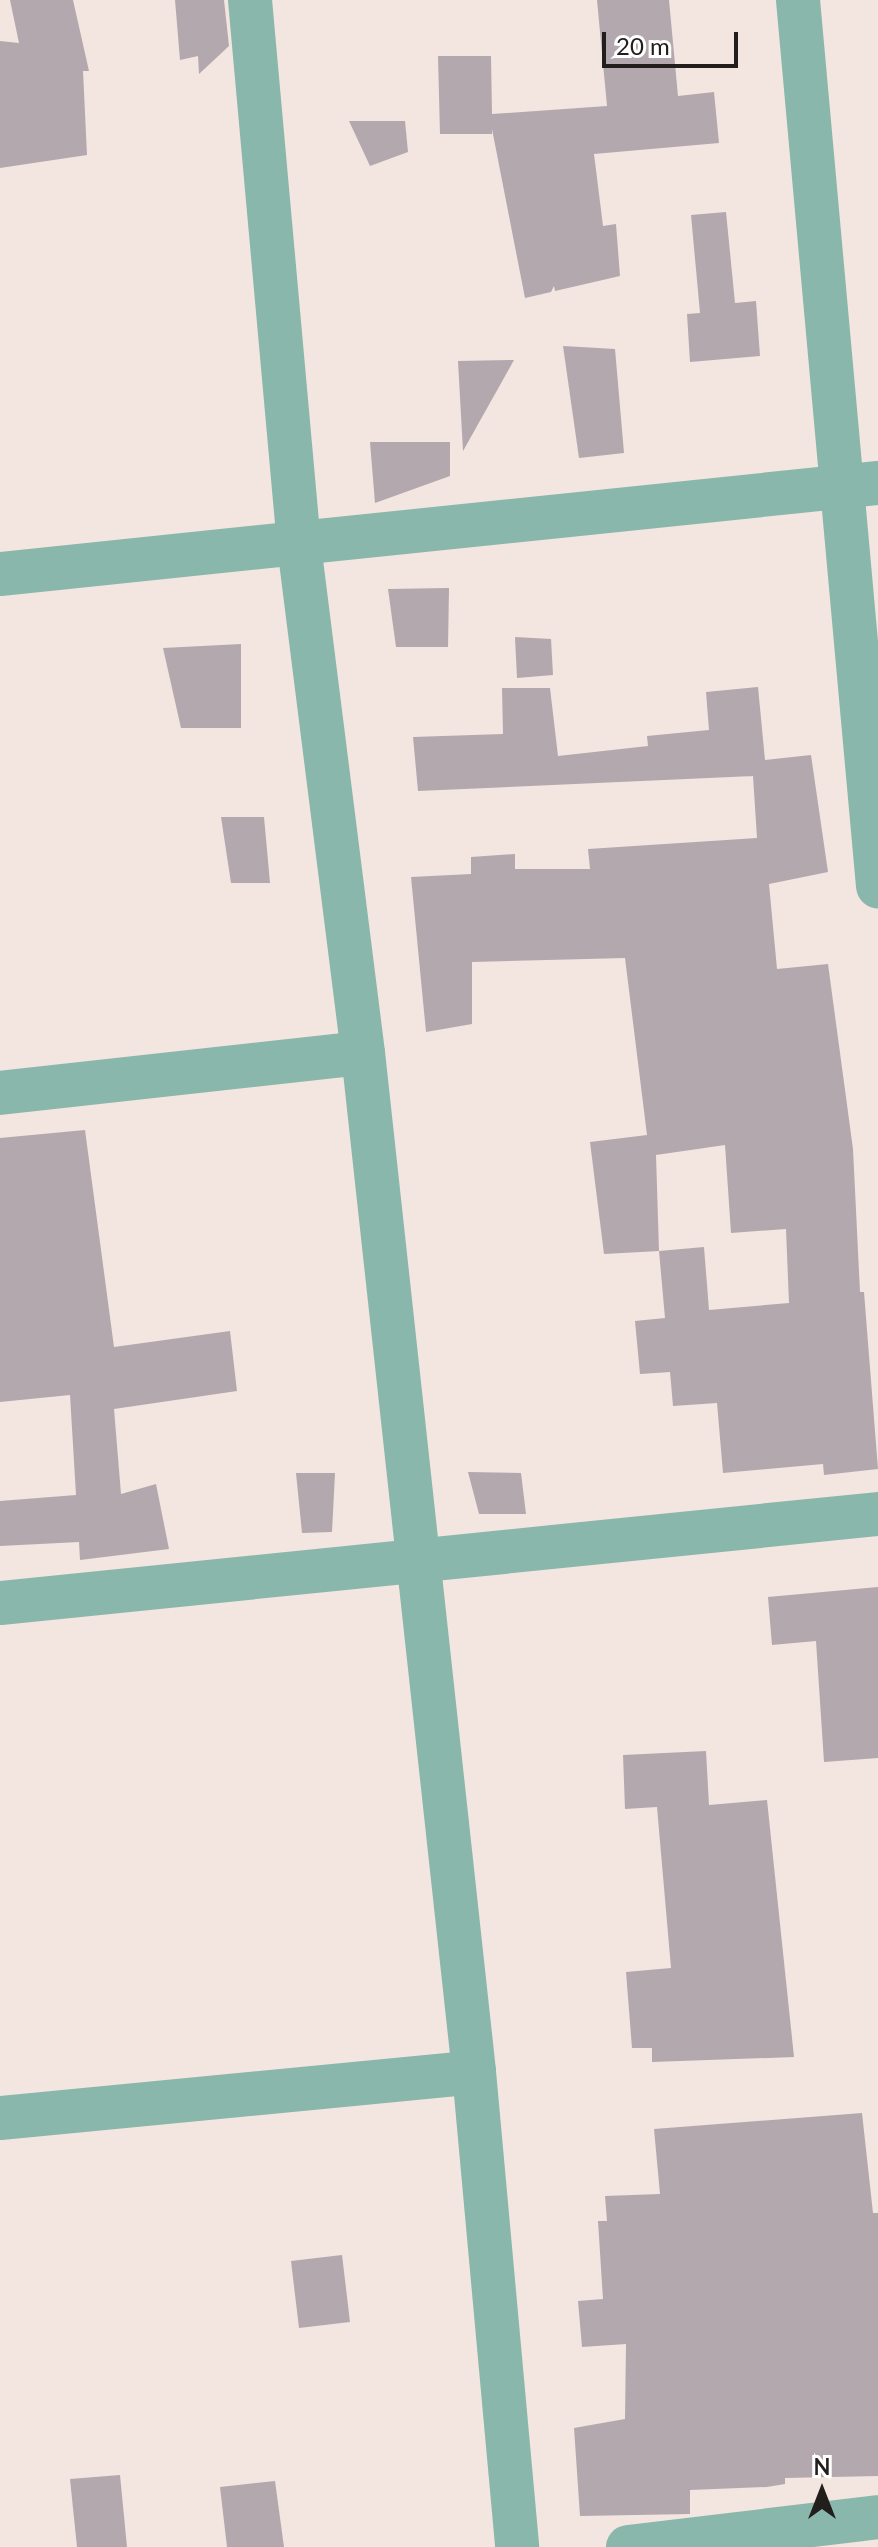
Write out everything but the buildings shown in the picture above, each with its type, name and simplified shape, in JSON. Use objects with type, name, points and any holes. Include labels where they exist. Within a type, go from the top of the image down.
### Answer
[{"type":"street","points":[[250,0],[299,545],[363,1053],[474,2072],[517,2547]]},
{"type":"street","points":[[798,0],[861,485],[878,886]]},
{"type":"street","points":[[0,574],[861,485]]},
{"type":"street","points":[[0,1093],[363,1053]]},
{"type":"street","points":[[0,1603],[878,1514]]},
{"type":"street","points":[[0,2118],[474,2072]]},
{"type":"street","points":[[628,2547],[791,2536],[878,2517]]}]
